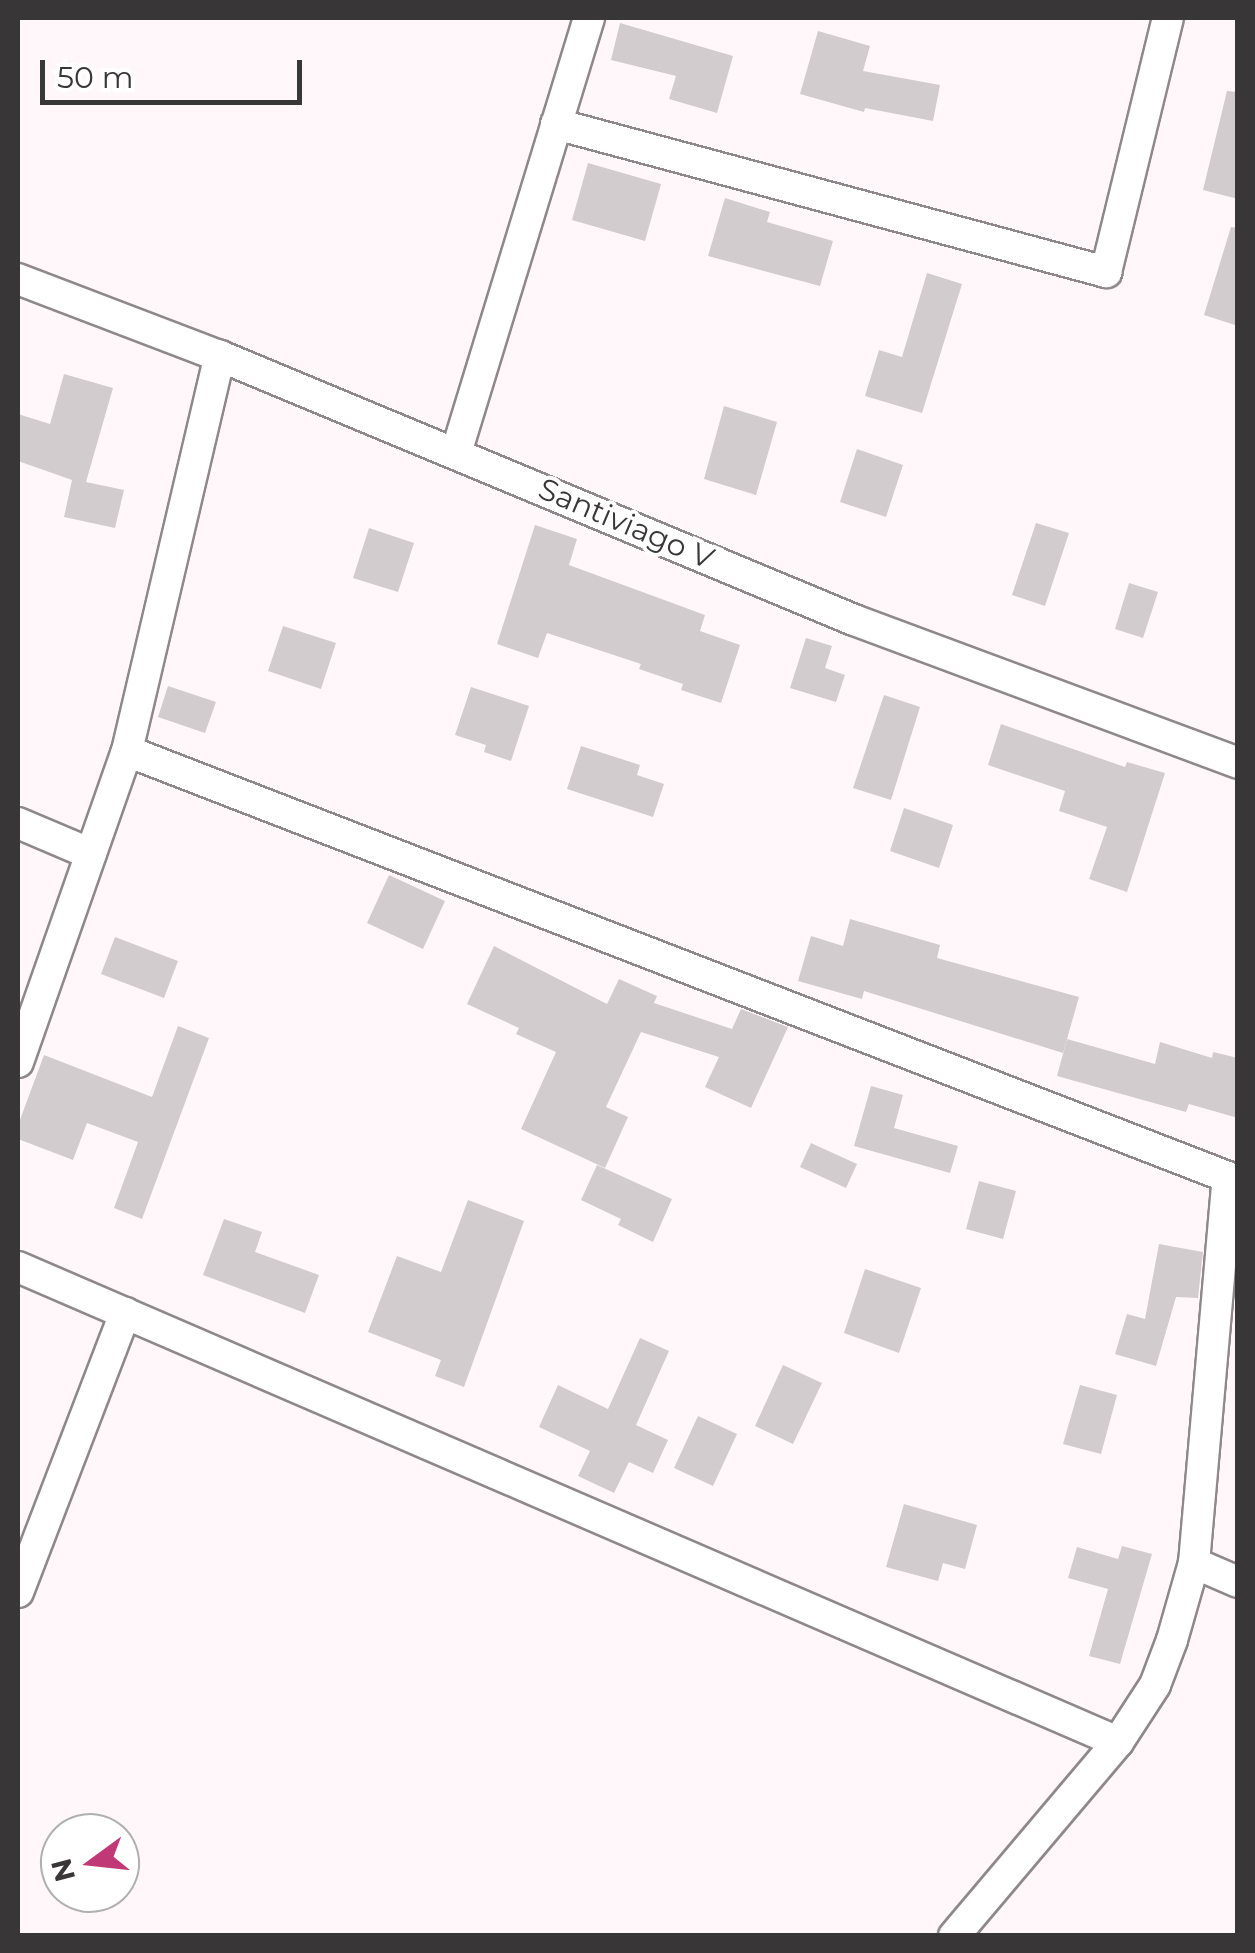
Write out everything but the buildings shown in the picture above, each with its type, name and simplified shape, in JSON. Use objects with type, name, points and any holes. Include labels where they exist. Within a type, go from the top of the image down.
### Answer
[{"type":"street","points":[[456,453],[589,18]]},
{"type":"street","points":[[556,124],[1106,272],[1168,18]]},
{"type":"street","name":"Santiviago V","points":[[18,279],[220,356],[854,620],[1238,763]]},
{"type":"street","points":[[18,1062],[128,751],[220,356]]},
{"type":"street","points":[[128,751],[1233,1179],[1194,1563],[1155,1686],[1118,1742],[954,1936]]},
{"type":"street","points":[[18,823],[91,854]]},
{"type":"street","points":[[18,1267],[1118,1742]]},
{"type":"street","points":[[18,1592],[125,1313]]},
{"type":"street","points":[[1194,1563],[1238,1582]]}]
